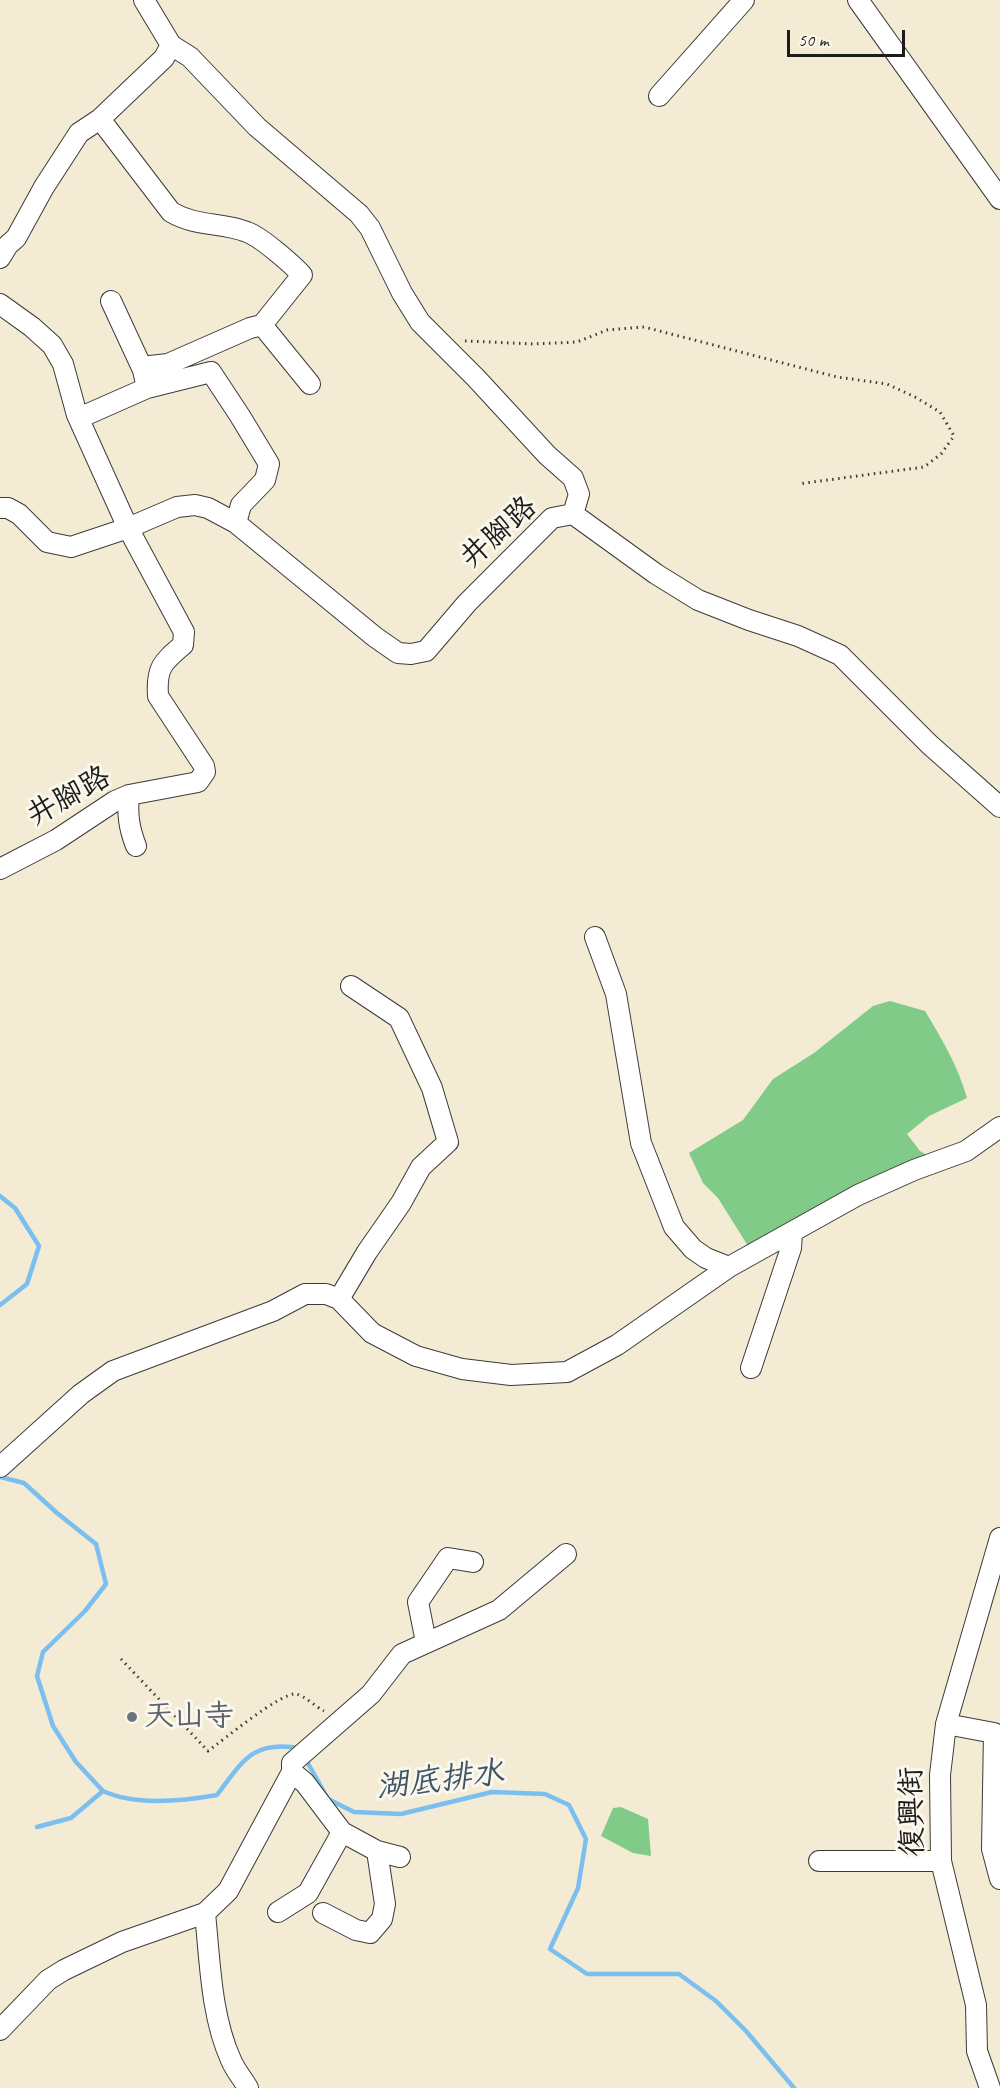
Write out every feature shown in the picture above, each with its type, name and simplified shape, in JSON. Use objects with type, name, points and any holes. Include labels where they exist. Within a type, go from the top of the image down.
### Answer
[{"type":"street","points":[[144,0],[171,45],[190,57],[257,127],[360,214],[370,228],[402,293],[420,322],[547,455],[573,478],[579,494],[573,514]]},
{"type":"street","points":[[659,96],[744,0]]},
{"type":"street","points":[[858,0],[1000,199]]},
{"type":"street","points":[[3,246],[16,238],[44,187],[79,133],[100,119],[164,58],[171,45]]},
{"type":"street","points":[[100,119],[171,212],[185,220],[248,232],[291,263],[302,275],[262,325],[250,328],[168,364],[150,366],[145,379]]},
{"type":"street","points":[[111,301],[145,379]]},
{"type":"street","name":"井腳路","points":[[0,304],[52,345],[63,364],[79,418],[128,528],[184,632],[183,645],[162,663],[157,684],[158,696],[204,766],[205,772],[198,782],[129,795],[115,801],[56,840],[0,869]]},
{"type":"street","points":[[262,325],[310,384]]},
{"type":"street","points":[[79,418],[145,379],[211,372],[269,464],[265,480],[241,505],[236,523]]},
{"type":"street","name":"井腳路","points":[[0,508],[8,508],[19,514],[47,542],[71,547],[128,528],[177,507],[195,505],[223,514],[375,637],[398,653],[411,654],[426,651],[467,603],[552,518],[573,514],[698,600],[798,636],[840,655],[928,744],[1000,807]]},
{"type":"street","points":[[129,795],[127,816],[136,846]]},
{"type":"street","points":[[596,937],[616,994],[641,1143],[674,1227],[693,1250],[729,1267]]},
{"type":"street","points":[[339,1299],[367,1252],[401,1203],[421,1167],[448,1142],[432,1088],[399,1018],[351,986]]},
{"type":"street","points":[[0,1467],[81,1394],[113,1371],[273,1311],[305,1294],[326,1294],[339,1299],[372,1333],[416,1356],[462,1369],[512,1375],[567,1372],[617,1345],[729,1267],[858,1195],[914,1170],[966,1151],[1000,1127]]},
{"type":"street","points":[[751,1368],[791,1248],[792,1233]]},
{"type":"street","name":"復興街","points":[[990,2088],[977,2051],[976,2005],[941,1861],[940,1775],[946,1724],[1000,1538]]},
{"type":"street","points":[[0,2030],[48,1980],[64,1970],[122,1942],[205,1913],[228,1892],[291,1767],[371,1694],[402,1654],[499,1610],[566,1554]]},
{"type":"street","points":[[426,1642],[418,1602],[448,1558],[473,1562]]},
{"type":"street","points":[[946,1724],[997,1733],[992,1849],[1000,1879]]},
{"type":"street","points":[[291,1767],[342,1832],[377,1851],[400,1857]]},
{"type":"street","points":[[278,1912],[308,1893],[342,1832]]},
{"type":"street","points":[[323,1913],[356,1930],[370,1933],[382,1919],[386,1904],[377,1851]]},
{"type":"street","points":[[819,1861],[941,1861]]},
{"type":"street","points":[[205,1913],[213,1990],[221,2034],[232,2062],[248,2088]]},
{"type":"path","points":[[439,342],[485,341],[534,344],[577,342],[607,330],[644,327],[837,377],[886,384],[915,397],[940,412],[954,436],[941,454],[924,466],[798,483]]},
{"type":"path","points":[[121,1659],[208,1751],[273,1703],[288,1695],[296,1695],[340,1721]]},
{"type":"green space","points":[[890,1001],[925,1011],[949,1053],[967,1098],[929,1116],[907,1134],[920,1151],[942,1164],[753,1254],[718,1198],[703,1183],[689,1153],[743,1120],[773,1079],[814,1053],[873,1006]]},
{"type":"green space","points":[[621,1807],[648,1819],[651,1856],[633,1853],[601,1836],[613,1808]]},
{"type":"waterway","points":[[0,1196],[15,1208],[39,1246],[27,1284],[0,1305]]},
{"type":"waterway","points":[[0,1477],[24,1483],[96,1544],[106,1584],[85,1611],[43,1652],[37,1676],[53,1726],[76,1762],[103,1791]]},
{"type":"waterway","name":"湖底排水","points":[[37,1827],[71,1818],[103,1791],[130,1799],[159,1801],[217,1795],[242,1763],[260,1750],[284,1746],[300,1748]]},
{"type":"waterway","name":"湖底排水","points":[[305,1758],[328,1799],[354,1812],[401,1814],[492,1792],[545,1794],[569,1805],[586,1839],[578,1888],[550,1949],[587,1974],[679,1974],[716,2001],[746,2031],[794,2088]]},
{"type":"place","name":"天山寺","points":[[132,1717]]}]
